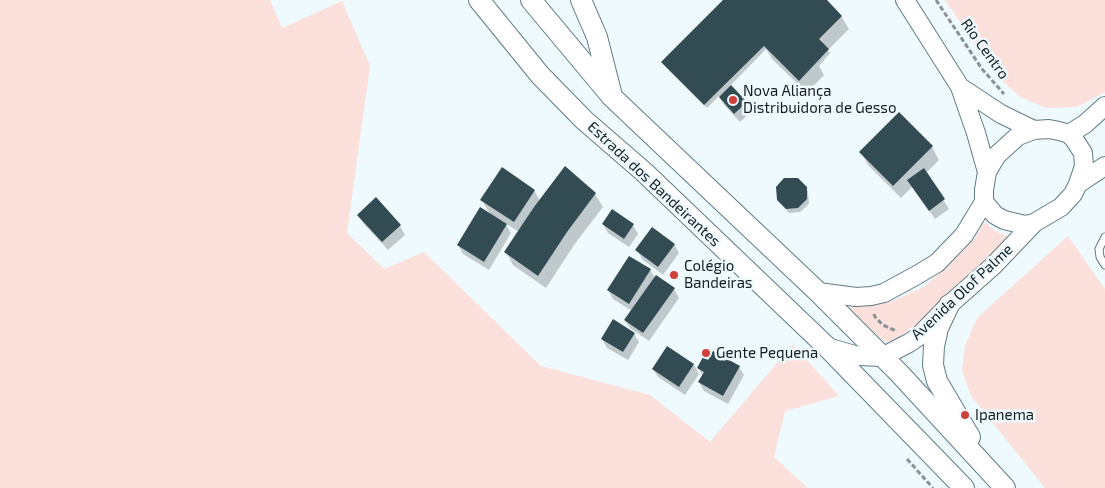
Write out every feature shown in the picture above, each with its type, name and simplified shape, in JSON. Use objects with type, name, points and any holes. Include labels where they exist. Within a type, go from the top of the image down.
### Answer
[{"type":"main road","points":[[531,0],[612,96],[818,292],[915,389],[1005,488]]},
{"type":"main road","points":[[581,0],[597,37],[612,96]]},
{"type":"main road","name":"Estrada dos Bandeirantes","points":[[481,1],[540,74],[584,120],[644,172],[827,348],[964,488]]},
{"type":"main road","points":[[949,304],[938,328],[934,346],[933,365],[937,380],[989,469]]},
{"type":"street","points":[[905,0],[960,87],[987,172]]},
{"type":"street","points":[[960,87],[1001,114],[1034,130]]},
{"type":"street","points":[[1069,134],[1085,124],[1105,106]]},
{"type":"street","points":[[818,292],[856,297],[884,293],[938,262],[964,235],[984,202],[987,172],[997,155],[1018,136],[1034,130],[1059,130],[1069,134],[1082,153],[1084,158],[1082,175],[1073,194],[1061,207],[1034,223],[1025,225],[1004,220],[989,210],[984,202]]},
{"type":"street","points":[[1078,184],[1105,166]]},
{"type":"street","name":"Avenida Olof Palme","points":[[882,357],[918,337],[949,304],[993,266],[1034,223]]},
{"type":"street","points":[[827,348],[858,356],[882,357]]},
{"type":"lane","points":[[1105,237],[1099,249],[1100,257],[1105,264]]},
{"type":"path","name":"Rio Centro","points":[[936,0],[982,69],[1004,94],[1011,98]]},
{"type":"shaded area","points":[[0,0],[270,0],[282,28],[342,1],[370,66],[347,233],[384,269],[424,252],[541,366],[650,395],[710,442],[793,344],[839,396],[785,411],[774,457],[808,488],[0,488]]},
{"type":"shaded area","points":[[945,0],[1105,0],[1105,92],[1077,107],[1046,108],[1020,97],[995,74]]},
{"type":"shaded area","points":[[984,222],[995,231],[1009,237],[923,319],[898,338],[885,342],[847,308],[893,301],[924,287],[975,238]]},
{"type":"shaded area","points":[[1068,236],[1105,289],[1105,488],[1045,488],[971,396],[962,371],[965,345],[978,317]]},
{"type":"building","points":[[723,0],[827,0],[842,16],[819,39],[829,49],[799,81],[764,46],[704,105],[661,62]]},
{"type":"building","name":"Nova Aliança Distribuidora de Gesso","points":[[731,85],[747,102],[734,114],[719,97]]},
{"type":"building","points":[[899,112],[933,146],[893,186],[859,152]]},
{"type":"building","points":[[565,166],[596,193],[538,276],[504,252],[534,207]]},
{"type":"building","points":[[502,167],[535,190],[514,222],[480,200]]},
{"type":"building","points":[[924,168],[945,199],[929,211],[907,180]]},
{"type":"building","points":[[784,178],[798,178],[807,187],[807,199],[798,208],[786,209],[777,200],[776,187]]},
{"type":"building","points":[[376,197],[401,225],[382,242],[357,215]]},
{"type":"building","points":[[480,207],[507,224],[484,262],[457,245]]},
{"type":"building","points":[[612,209],[634,224],[624,239],[602,224]]},
{"type":"building","points":[[652,227],[675,244],[658,267],[635,250]]},
{"type":"building","points":[[629,256],[651,269],[629,304],[607,290]]},
{"type":"building","points":[[656,275],[675,288],[643,333],[624,320]]},
{"type":"building","points":[[613,319],[635,333],[623,352],[601,339]]},
{"type":"building","points":[[667,346],[694,364],[679,387],[652,369]]},
{"type":"building","points":[[713,351],[740,366],[723,396],[698,382],[704,372],[697,368],[703,357],[708,360]]},
{"type":"place","name":"Nova Aliança Distribuidora de Gesso","points":[[733,100]]},
{"type":"place","name":"Colégio Bandeiras","points":[[674,275]]},
{"type":"place","name":"Gente Pequena","points":[[706,353]]},
{"type":"place","name":"Ipanema","points":[[965,415]]}]
